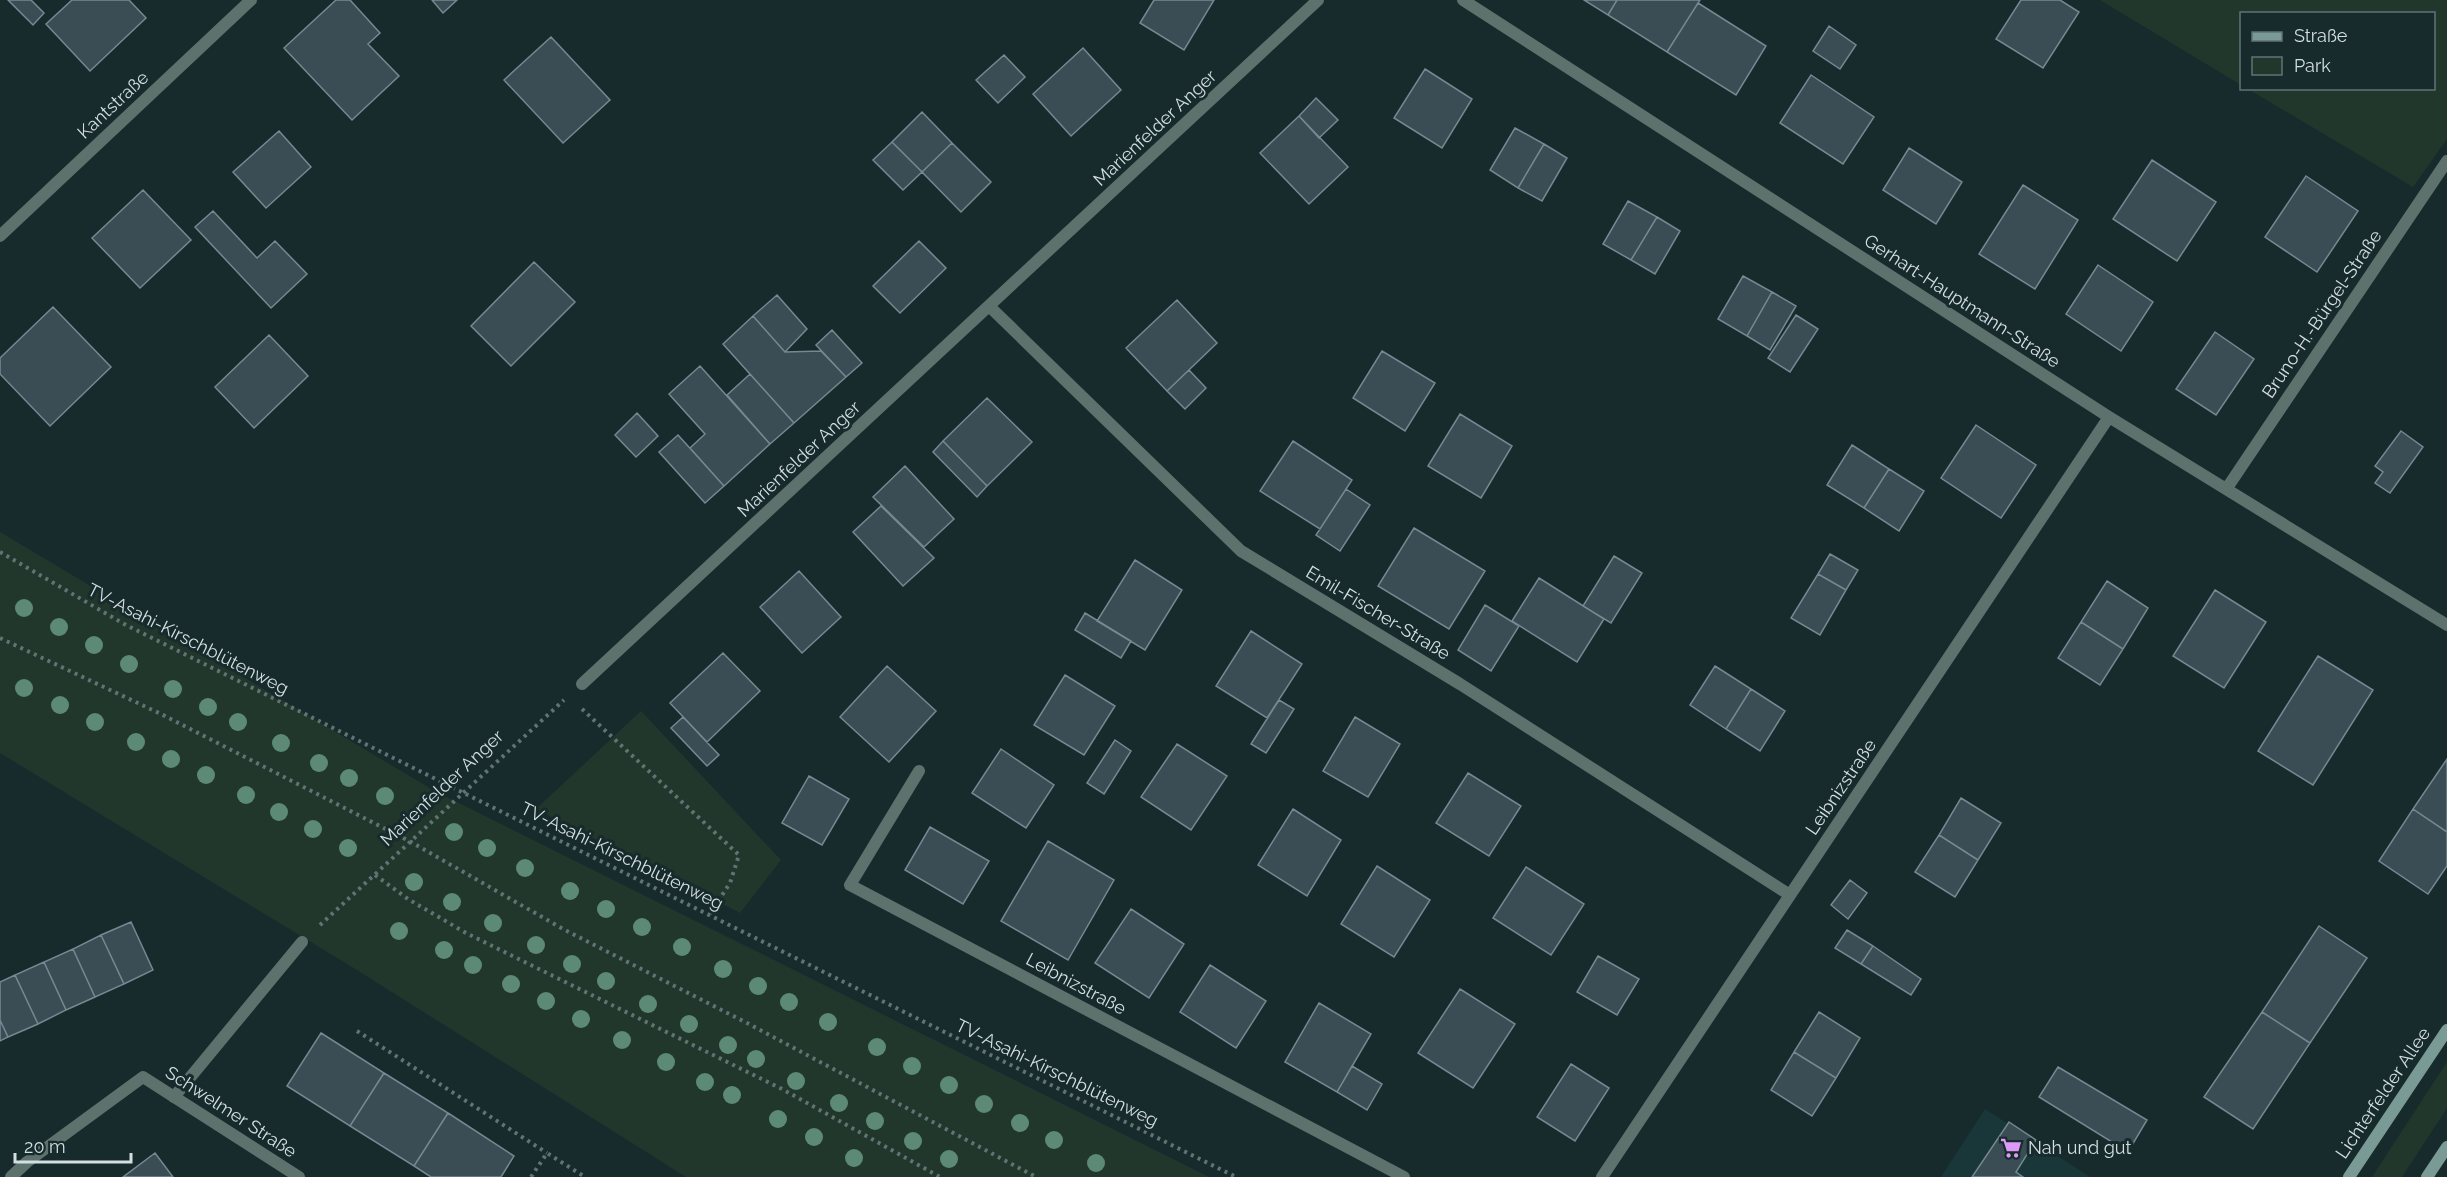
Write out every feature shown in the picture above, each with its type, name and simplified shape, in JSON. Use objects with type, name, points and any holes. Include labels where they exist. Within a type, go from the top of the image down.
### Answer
[{"type":"main road","name":"Lichterfelder Allee","points":[[2349,1177],[2447,1030]]},
{"type":"main road","points":[[2427,1177],[2447,1147]]},
{"type":"street","name":"Kantstraße","points":[[0,236],[251,0]]},
{"type":"street","name":"Marienfelder Anger","points":[[582,684],[1318,0]]},
{"type":"street","name":"Gerhart-Hauptmann-Straße","points":[[1462,0],[2109,417],[2447,625]]},
{"type":"street","name":"Bruno-H.-Bürgel-Straße","points":[[2227,488],[2447,162]]},
{"type":"street","name":"Emil-Fischer-Straße","points":[[990,307],[1241,551],[1460,684],[1790,896]]},
{"type":"street","name":"Leibnizstraße","points":[[1602,1177],[2109,417]]},
{"type":"street","name":"Leibnizstraße","points":[[919,771],[850,885],[1404,1177]]},
{"type":"street","points":[[174,1097],[302,942]]},
{"type":"street","name":"Schwelmer Straße","points":[[11,1177],[27,1162],[143,1077],[299,1177]]},
{"type":"path","name":"TV-Asahi-Kirschblütenweg","points":[[0,552],[126,625],[1236,1177]]},
{"type":"path","points":[[0,638],[161,714],[411,842],[563,929],[747,1023],[1036,1177]]},
{"type":"path","name":"Marienfelder Anger","points":[[302,942],[582,684]]},
{"type":"path","points":[[568,696],[739,855],[730,883],[709,915]]},
{"type":"path","points":[[375,875],[408,899],[466,933],[782,1089],[940,1177]]},
{"type":"path","points":[[357,1031],[585,1177]]},
{"type":"path","points":[[531,1177],[547,1152]]},
{"type":"shaded area","points":[[1985,1109],[2090,1177],[1941,1177]]},
{"type":"green space","points":[[2100,0],[2447,0],[2447,139],[2413,187],[2250,90],[2435,90],[2435,12],[2240,12],[2240,84]]},
{"type":"green space","points":[[0,532],[433,790],[1209,1177],[686,1177],[352,967],[0,753]]},
{"type":"green space","points":[[641,711],[781,860],[740,913],[536,809]]},
{"type":"green space","points":[[2447,1062],[2447,1108],[2402,1177],[2372,1177]]},
{"type":"building","points":[[8,0],[31,0],[44,13],[33,25]]},
{"type":"building","points":[[72,0],[129,0],[146,18],[90,71],[46,24]]},
{"type":"building","points":[[336,0],[350,0],[380,33],[368,44],[399,76],[352,120],[284,48]]},
{"type":"building","points":[[432,0],[457,0],[443,13]]},
{"type":"building","points":[[1154,0],[1214,0],[1184,50],[1140,23]]},
{"type":"building","points":[[1584,0],[1617,0],[1608,15]]},
{"type":"building","points":[[1617,0],[1700,0],[1667,52],[1608,15]]},
{"type":"building","points":[[2021,0],[2060,0],[2079,12],[2043,68],[1996,39]]},
{"type":"building","points":[[1698,3],[1766,46],[1736,95],[1667,52]]},
{"type":"building","points":[[1829,26],[1856,45],[1840,69],[1813,51]]},
{"type":"building","points":[[551,37],[610,100],[563,143],[504,80]]},
{"type":"building","points":[[1083,48],[1121,90],[1071,136],[1033,94]]},
{"type":"building","points":[[1004,55],[1025,77],[998,103],[976,80]]},
{"type":"building","points":[[1425,69],[1472,99],[1442,148],[1394,118]]},
{"type":"building","points":[[1811,75],[1874,117],[1843,164],[1780,123]]},
{"type":"building","points":[[1316,98],[1338,120],[1319,138],[1299,116]]},
{"type":"building","points":[[922,112],[952,143],[922,172],[892,142]]},
{"type":"building","points":[[1299,116],[1348,167],[1309,204],[1260,153]]},
{"type":"building","points":[[1515,128],[1544,144],[1518,188],[1490,170]]},
{"type":"building","points":[[279,131],[311,167],[266,208],[233,172]]},
{"type":"building","points":[[892,142],[922,172],[903,190],[873,160]]},
{"type":"building","points":[[952,143],[991,182],[961,212],[922,172]]},
{"type":"building","points":[[1544,144],[1567,158],[1542,201],[1518,188]]},
{"type":"building","points":[[1909,148],[1962,182],[1936,224],[1883,190]]},
{"type":"building","points":[[2152,160],[2216,202],[2177,261],[2113,219]]},
{"type":"building","points":[[2306,176],[2358,211],[2317,272],[2265,237]]},
{"type":"building","points":[[2023,185],[2078,220],[2035,289],[1979,254]]},
{"type":"building","points":[[143,190],[191,240],[140,288],[92,238]]},
{"type":"building","points":[[1628,201],[1657,217],[1631,260],[1603,244]]},
{"type":"building","points":[[213,211],[257,258],[275,241],[307,274],[271,308],[195,227]]},
{"type":"building","points":[[1657,217],[1680,231],[1655,274],[1631,260]]},
{"type":"building","points":[[919,241],[946,268],[900,313],[873,286]]},
{"type":"building","points":[[534,262],[575,302],[511,366],[471,326]]},
{"type":"building","points":[[2098,265],[2153,302],[2121,351],[2066,314]]},
{"type":"building","points":[[1743,276],[1772,292],[1747,336],[1718,319]]},
{"type":"building","points":[[1772,292],[1796,306],[1770,350],[1747,336]]},
{"type":"building","points":[[777,295],[807,329],[785,352],[753,316]]},
{"type":"building","points":[[1177,300],[1217,343],[1167,391],[1126,348]]},
{"type":"building","points":[[53,307],[111,367],[50,426],[0,374],[0,358]]},
{"type":"building","points":[[1796,315],[1818,329],[1790,372],[1768,358]]},
{"type":"building","points":[[753,316],[785,352],[821,351],[846,377],[794,423],[723,344]]},
{"type":"building","points":[[832,330],[862,363],[846,377],[816,345]]},
{"type":"building","points":[[2215,332],[2254,359],[2216,415],[2176,389]]},
{"type":"building","points":[[269,335],[308,376],[254,428],[215,387]]},
{"type":"building","points":[[1382,351],[1435,383],[1405,431],[1353,398]]},
{"type":"building","points":[[700,366],[770,444],[724,486],[690,448],[705,434],[669,394]]},
{"type":"building","points":[[1189,370],[1206,388],[1185,409],[1167,391]]},
{"type":"building","points":[[750,374],[794,423],[770,444],[727,395]]},
{"type":"building","points":[[987,398],[1032,442],[987,486],[943,441]]},
{"type":"building","points":[[637,413],[658,436],[636,457],[615,435]]},
{"type":"building","points":[[1460,414],[1512,446],[1481,498],[1428,466]]},
{"type":"building","points":[[1976,425],[2036,465],[2001,518],[1941,478]]},
{"type":"building","points":[[2401,431],[2423,447],[2390,493],[2375,483],[2383,472],[2375,466]]},
{"type":"building","points":[[678,435],[724,486],[705,503],[659,452]]},
{"type":"building","points":[[943,441],[987,486],[977,497],[933,452]]},
{"type":"building","points":[[1293,441],[1352,480],[1320,529],[1260,491]]},
{"type":"building","points":[[1852,445],[1889,469],[1864,508],[1827,485]]},
{"type":"building","points":[[905,466],[954,519],[924,547],[873,497]]},
{"type":"building","points":[[1889,469],[1924,491],[1899,531],[1864,508]]},
{"type":"building","points":[[1346,489],[1370,505],[1340,551],[1316,535]]},
{"type":"building","points":[[881,506],[934,558],[903,586],[853,532]]},
{"type":"building","points":[[1414,528],[1485,571],[1449,629],[1378,586]]},
{"type":"building","points":[[1830,554],[1858,570],[1846,590],[1818,574]]},
{"type":"building","points":[[1614,556],[1642,573],[1611,623],[1583,606]]},
{"type":"building","points":[[1135,560],[1182,590],[1145,650],[1097,621]]},
{"type":"building","points":[[799,571],[841,617],[802,653],[760,607]]},
{"type":"building","points":[[1818,574],[1846,590],[1820,635],[1791,618]]},
{"type":"building","points":[[1539,578],[1604,619],[1577,662],[1512,621]]},
{"type":"building","points":[[2107,581],[2148,608],[2123,649],[2081,622]]},
{"type":"building","points":[[2215,590],[2266,622],[2224,688],[2173,656]]},
{"type":"building","points":[[1485,605],[1519,626],[1491,671],[1458,650]]},
{"type":"building","points":[[1085,613],[1131,641],[1121,658],[1075,630]]},
{"type":"building","points":[[2081,622],[2123,649],[2100,685],[2058,658]]},
{"type":"building","points":[[1251,631],[1302,664],[1267,718],[1216,686]]},
{"type":"building","points":[[723,653],[760,691],[707,742],[670,703]]},
{"type":"building","points":[[2318,656],[2373,690],[2313,785],[2258,751]]},
{"type":"building","points":[[887,666],[936,711],[889,762],[840,717]]},
{"type":"building","points":[[1715,666],[1751,689],[1726,729],[1690,705]]},
{"type":"building","points":[[1065,675],[1115,706],[1084,755],[1034,725]]},
{"type":"building","points":[[1751,689],[1785,711],[1760,751],[1726,729]]},
{"type":"building","points":[[1279,700],[1294,709],[1266,753],[1251,744]]},
{"type":"building","points":[[683,717],[719,755],[707,766],[671,728]]},
{"type":"building","points":[[1355,717],[1400,744],[1368,797],[1323,771]]},
{"type":"building","points":[[1115,740],[1131,751],[1104,794],[1087,783]]},
{"type":"building","points":[[1177,744],[1227,776],[1191,830],[1141,797]]},
{"type":"building","points":[[1001,749],[1054,785],[1026,828],[972,793]]},
{"type":"building","points":[[2447,759],[2447,832],[2413,809]]},
{"type":"building","points":[[1468,773],[1521,806],[1489,856],[1436,823]]},
{"type":"building","points":[[809,776],[849,799],[822,845],[782,823]]},
{"type":"building","points":[[1961,798],[2001,823],[1978,860],[1939,835]]},
{"type":"building","points":[[1293,809],[1341,840],[1307,896],[1258,865]]},
{"type":"building","points":[[2413,809],[2447,832],[2447,866],[2428,894],[2379,861]]},
{"type":"building","points":[[930,827],[989,861],[963,904],[905,870]]},
{"type":"building","points":[[1939,835],[1978,860],[1955,897],[1915,872]]},
{"type":"building","points":[[1048,841],[1114,880],[1068,960],[1001,921]]},
{"type":"building","points":[[1377,866],[1430,900],[1394,957],[1341,924]]},
{"type":"building","points":[[1526,867],[1584,904],[1551,955],[1493,918]]},
{"type":"building","points":[[1850,880],[1867,893],[1848,919],[1831,905]]},
{"type":"building","points":[[1131,909],[1184,944],[1149,998],[1095,963]]},
{"type":"building","points":[[131,922],[153,970],[124,984],[101,935]]},
{"type":"building","points":[[2319,926],[2367,958],[2310,1043],[2262,1012]]},
{"type":"building","points":[[1847,930],[1873,946],[1861,964],[1835,948]]},
{"type":"building","points":[[101,935],[124,984],[95,997],[73,949]]},
{"type":"building","points":[[1873,946],[1921,979],[1911,995],[1861,964]]},
{"type":"building","points":[[73,949],[95,997],[66,1010],[44,962]]},
{"type":"building","points":[[1598,956],[1639,979],[1617,1015],[1577,992]]},
{"type":"building","points":[[44,962],[66,1010],[38,1024],[15,975]]},
{"type":"building","points":[[1210,965],[1266,1001],[1236,1048],[1180,1012]]},
{"type":"building","points":[[15,975],[38,1024],[8,1037],[0,1020],[0,982]]},
{"type":"building","points":[[1460,989],[1515,1024],[1473,1088],[1418,1053]]},
{"type":"building","points":[[1319,1003],[1371,1034],[1337,1092],[1285,1062]]},
{"type":"building","points":[[1819,1012],[1860,1038],[1836,1078],[1794,1052]]},
{"type":"building","points":[[2262,1012],[2310,1043],[2253,1129],[2204,1097]]},
{"type":"building","points":[[0,1020],[8,1037],[0,1041]]},
{"type":"building","points":[[321,1033],[384,1073],[350,1126],[287,1086]]},
{"type":"building","points":[[1794,1052],[1836,1078],[1812,1116],[1771,1090]]},
{"type":"building","points":[[1571,1064],[1609,1088],[1575,1141],[1537,1117]]},
{"type":"building","points":[[1352,1066],[1382,1084],[1367,1110],[1337,1092]]},
{"type":"building","points":[[2058,1067],[2147,1120],[2128,1152],[2039,1097]]},
{"type":"building","points":[[384,1073],[448,1113],[414,1166],[350,1126]]},
{"type":"building","points":[[448,1113],[514,1156],[501,1177],[431,1177],[414,1166]]},
{"type":"building","name":"Nah und gut","points":[[2009,1122],[2036,1140],[2016,1172],[2023,1177],[1972,1177]]},
{"type":"building","points":[[155,1153],[173,1177],[123,1177]]},
{"type":"place","name":"Nah und gut","points":[[2011,1148]]}]
